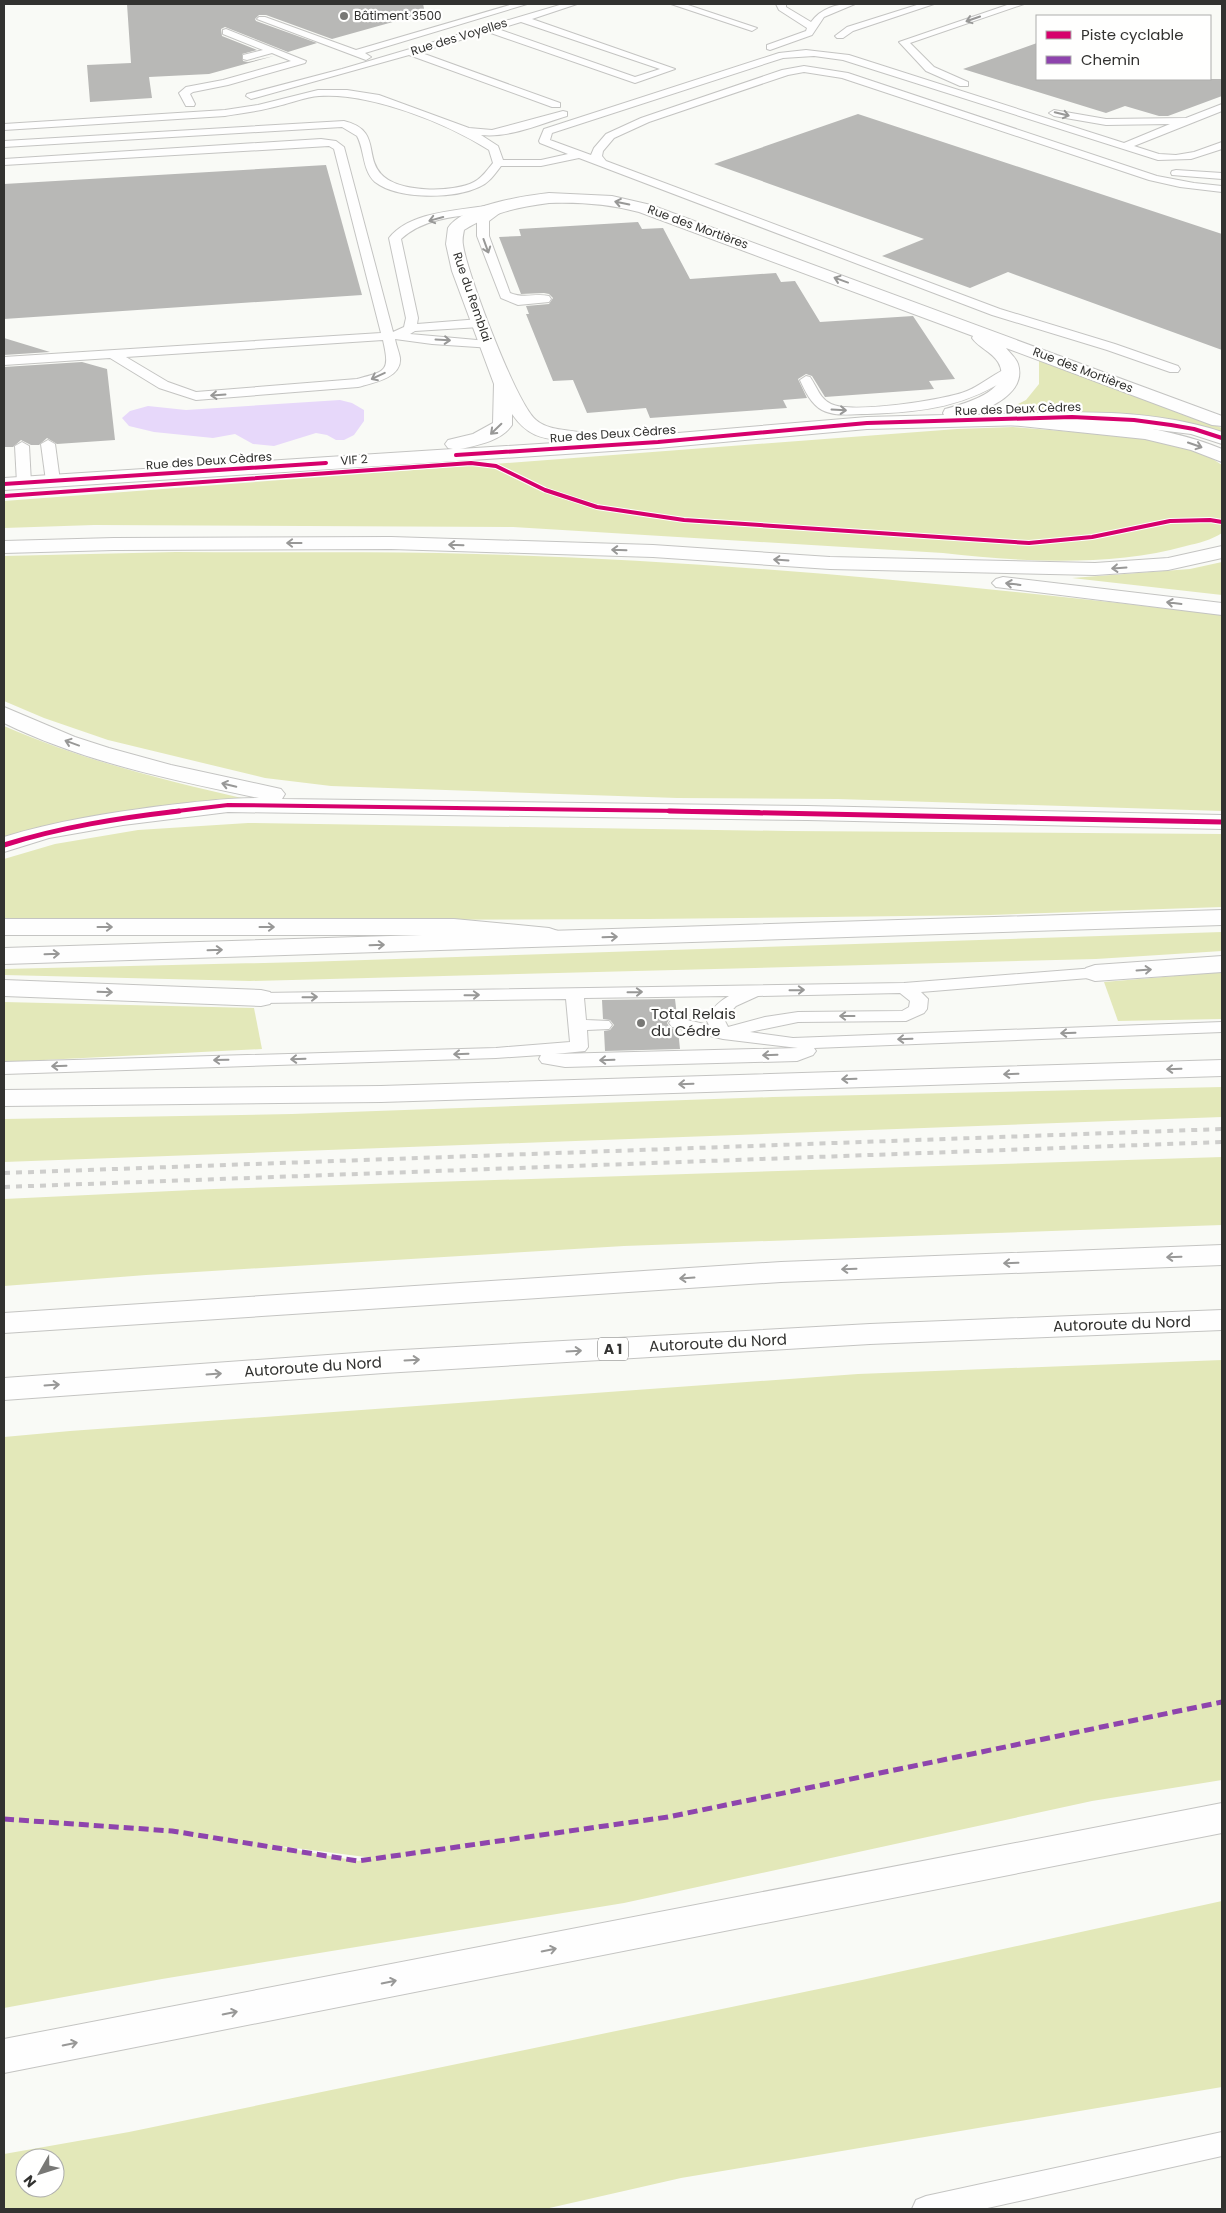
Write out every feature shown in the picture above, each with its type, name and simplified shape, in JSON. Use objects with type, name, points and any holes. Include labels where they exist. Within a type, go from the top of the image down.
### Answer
[{"type":"main road","name":"Rue des Mortières","points":[[501,207],[556,199],[580,198],[608,200],[645,208],[1222,422]]},
{"type":"main road","name":"Rue du Remblai","points":[[501,207],[470,218],[456,228],[454,244],[488,345],[503,383],[522,417],[542,432],[577,437],[658,442]]},
{"type":"main road","name":"Rue des Mortières","points":[[887,297],[920,304],[967,318],[1222,410]]},
{"type":"main road","points":[[867,423],[949,413],[980,406],[996,397],[1006,386],[1011,371],[1010,363],[1004,354],[957,324]]},
{"type":"main road","name":"Rue du Remblai","points":[[325,463],[390,452],[472,442],[490,435],[502,425],[503,383]]},
{"type":"main road","name":"Rue des Deux Cèdres","points":[[4,484],[658,442],[867,423],[1072,417],[1134,420],[1194,429],[1222,438]]},
{"type":"main road","points":[[1008,420],[1137,432],[1189,443],[1222,456]]},
{"type":"main road","points":[[4,547],[114,544],[391,543],[653,551],[830,563],[1095,569],[1168,564],[1222,552]]},
{"type":"main road","points":[[1168,564],[1222,543]]},
{"type":"main road","points":[[830,563],[1222,610]]},
{"type":"main road","points":[[4,714],[30,728],[79,746],[164,770],[328,805]]},
{"type":"main road","points":[[4,845],[45,832],[123,818],[228,806],[328,805],[808,812],[1222,822]]},
{"type":"main road","points":[[4,956],[1222,917]]},
{"type":"main road","points":[[4,927],[454,927],[581,938]]},
{"type":"main road","points":[[1095,973],[1222,964]]},
{"type":"main road","points":[[4,988],[261,998]]},
{"type":"main road","points":[[4,1098],[381,1094],[1222,1068]]},
{"type":"main road","points":[[4,1323],[781,1272],[1222,1255]]},
{"type":"main road","name":"Autoroute du Nord","points":[[4,1388],[543,1353],[880,1334],[1222,1320]]},
{"type":"main road","points":[[10,2058],[1222,1818]]},
{"type":"lane","points":[[356,53],[522,4]]},
{"type":"lane","name":"Rue des Voyelles","points":[[239,99],[346,71],[572,4]]},
{"type":"lane","points":[[676,4],[752,28]]},
{"type":"lane","points":[[781,4],[782,8],[812,26]]},
{"type":"lane","points":[[731,60],[798,39],[808,33],[821,15],[850,4]]},
{"type":"lane","points":[[840,36],[850,29],[929,4]]},
{"type":"lane","points":[[1019,4],[904,42],[930,69],[962,83],[1064,116],[1106,122],[1186,122]]},
{"type":"lane","points":[[262,19],[379,61]]},
{"type":"lane","points":[[488,29],[635,80],[670,69],[522,19]]},
{"type":"lane","points":[[175,104],[194,103],[184,93],[190,89],[224,83],[301,61],[226,32]]},
{"type":"lane","points":[[248,57],[273,50]]},
{"type":"lane","points":[[409,52],[556,104]]},
{"type":"lane","points":[[1174,369],[1111,346],[996,312],[544,142],[548,131],[782,55],[801,52],[822,52],[845,57],[1158,157],[1179,159],[1195,156],[1222,145]]},
{"type":"lane","points":[[604,165],[596,157],[598,150],[610,136],[645,120],[786,72],[804,70],[844,75],[1114,164],[1137,174],[1204,188],[1222,189]]},
{"type":"lane","points":[[636,90],[674,78]]},
{"type":"lane","points":[[4,127],[225,113],[258,108],[318,94],[347,93],[375,97],[467,131],[494,148],[498,163]]},
{"type":"lane","points":[[1125,146],[1222,107]]},
{"type":"lane","points":[[467,131],[492,133],[514,130],[570,111]]},
{"type":"lane","points":[[4,144],[344,124],[353,127],[362,134],[373,171],[380,179],[393,186],[434,192],[458,190],[476,185],[488,177],[498,163]]},
{"type":"lane","points":[[4,162],[321,142],[332,143],[339,147],[393,336],[394,360],[391,369],[379,376],[358,383],[196,396],[183,394],[171,389],[113,354]]},
{"type":"lane","points":[[498,163],[541,163],[578,155]]},
{"type":"lane","points":[[1137,174],[1190,173],[1222,176]]},
{"type":"lane","points":[[410,329],[412,318],[394,238],[400,232],[425,222],[451,215],[501,207]]},
{"type":"lane","points":[[501,207],[483,220],[483,236],[504,295],[518,301],[545,299]]},
{"type":"lane","points":[[393,336],[410,329],[480,323]]},
{"type":"lane","points":[[4,361],[393,336],[416,340],[462,341],[488,345]]},
{"type":"lane","points":[[806,380],[821,405],[829,410],[840,411],[931,406],[961,399],[995,384],[1011,371]]},
{"type":"lane","points":[[48,444],[53,481]]},
{"type":"lane","points":[[22,446],[24,483]]},
{"type":"lane","points":[[261,998],[904,988],[1095,973]]},
{"type":"lane","points":[[723,1034],[765,1022],[798,1016],[906,1016],[918,1009],[919,999],[904,988]]},
{"type":"lane","points":[[723,1034],[715,1019],[719,1009],[735,999],[757,990]]},
{"type":"lane","points":[[4,1068],[496,1053],[579,1047],[575,993]]},
{"type":"lane","points":[[678,1023],[723,1034],[793,1043],[1222,1027]]},
{"type":"lane","points":[[578,1026],[603,1024]]},
{"type":"lane","points":[[496,1053],[565,1061],[797,1055],[834,1042]]},
{"type":"lane","points":[[926,2209],[1222,2144]]},
{"type":"green space","points":[[1039,358],[1222,428],[1222,433],[1195,425],[1141,416],[1086,412],[1002,412],[1026,400],[1039,384]]},
{"type":"green space","points":[[1013,427],[1159,439],[1208,456],[1222,465],[1222,533],[1214,538],[1157,553],[1096,560],[1065,561],[1003,559],[943,553],[513,527],[94,525],[4,528],[4,501],[957,429]]},
{"type":"green space","points":[[176,552],[438,553],[663,562],[850,576],[1222,615],[1222,811],[838,799],[677,798],[331,786],[265,778],[108,740],[44,718],[4,701],[4,556]]},
{"type":"green space","points":[[1222,562],[1222,595],[1072,578],[1190,569]]},
{"type":"green space","points":[[4,726],[93,759],[154,777],[246,799],[51,826],[4,840]]},
{"type":"green space","points":[[248,823],[788,831],[1222,834],[1222,907],[990,915],[648,919],[4,921],[4,859],[55,844],[138,830]]},
{"type":"green space","points":[[1222,932],[1222,951],[1096,959],[250,981],[4,975],[4,969],[304,962]]},
{"type":"green space","points":[[1222,972],[1222,1019],[1118,1021],[1104,982]]},
{"type":"green space","points":[[4,1002],[254,1008],[262,1049],[4,1062]]},
{"type":"green space","points":[[1222,1087],[1222,1117],[4,1162],[4,1119],[292,1114],[773,1097]]},
{"type":"green space","points":[[1222,1157],[1222,1225],[624,1246],[146,1275],[4,1286],[4,1199],[214,1189]]},
{"type":"green space","points":[[1222,1360],[1222,1780],[1092,1801],[624,1903],[162,1979],[4,2008],[4,1437],[858,1374]],"holes":[[[264,1844],[373,1858],[358,1861]]]},
{"type":"green space","points":[[1222,1901],[1222,2087],[681,2178],[545,2209],[4,2209],[4,2154],[15,2152],[15,2198],[65,2198],[65,2148],[38,2148],[129,2132],[862,1980]]},
{"type":"shaded area","points":[[340,400],[352,403],[364,410],[364,421],[354,435],[344,440],[336,440],[327,435],[316,433],[274,446],[253,444],[235,434],[213,438],[154,432],[129,426],[122,418],[130,411],[148,406],[186,410]]},
{"type":"building","points":[[127,4],[423,4],[425,13],[332,39],[266,15],[259,15],[255,19],[256,21],[317,43],[288,52],[225,27],[221,29],[222,36],[257,50],[242,54],[243,61],[248,62],[274,56],[209,74],[149,77],[152,98],[90,102],[87,65],[131,63]]},
{"type":"building","points":[[1036,43],[1036,80],[1222,79],[1222,96],[1168,116],[1159,116],[1125,106],[1106,113],[963,69]]},
{"type":"building","points":[[858,114],[1222,234],[1222,350],[1008,272],[970,288],[882,256],[924,239],[714,164]]},
{"type":"building","points":[[326,165],[362,295],[4,319],[4,184]]},
{"type":"building","points":[[638,222],[642,229],[663,228],[690,279],[776,273],[781,282],[795,281],[820,322],[913,316],[955,379],[929,381],[934,389],[825,397],[812,376],[806,374],[798,379],[807,398],[783,400],[787,408],[650,418],[646,408],[587,413],[573,380],[553,381],[526,314],[529,314],[526,306],[549,304],[553,298],[549,294],[544,293],[521,294],[499,237],[521,236],[519,229]]},
{"type":"building","points":[[4,338],[50,352],[4,355]]},
{"type":"building","points":[[82,362],[107,369],[115,440],[57,444],[47,438],[39,445],[31,445],[21,440],[13,447],[4,447],[4,367]]},
{"type":"building","points":[[675,999],[677,1016],[670,1018],[667,1023],[670,1028],[678,1030],[680,1049],[605,1051],[604,1031],[610,1030],[614,1025],[610,1020],[603,1019],[602,1000]]},
{"type":"railway","points":[[4,1173],[1222,1129]]},
{"type":"railway","points":[[4,1187],[1222,1142]]},
{"type":"marked path","points":[[4,1819],[172,1831],[358,1861],[668,1817],[1222,1702]]},
{"type":"cycle path","points":[[456,455],[658,442],[867,423],[1072,417],[1134,420],[1171,425],[1194,429],[1222,438]]},
{"type":"cycle path","points":[[4,484],[326,463]]},
{"type":"cycle path","name":"VIF 2","points":[[4,496],[471,463],[496,466],[545,490],[597,507],[684,520],[1029,543],[1092,537],[1170,521],[1210,520],[1222,522]]},
{"type":"cycle path","points":[[4,845],[45,832],[123,818],[228,805],[807,813],[1222,822]]},
{"type":"place","name":"Bâtiment 3500","points":[[344,16]]},
{"type":"place","name":"Total Relais du Cédre","points":[[641,1023]]}]
